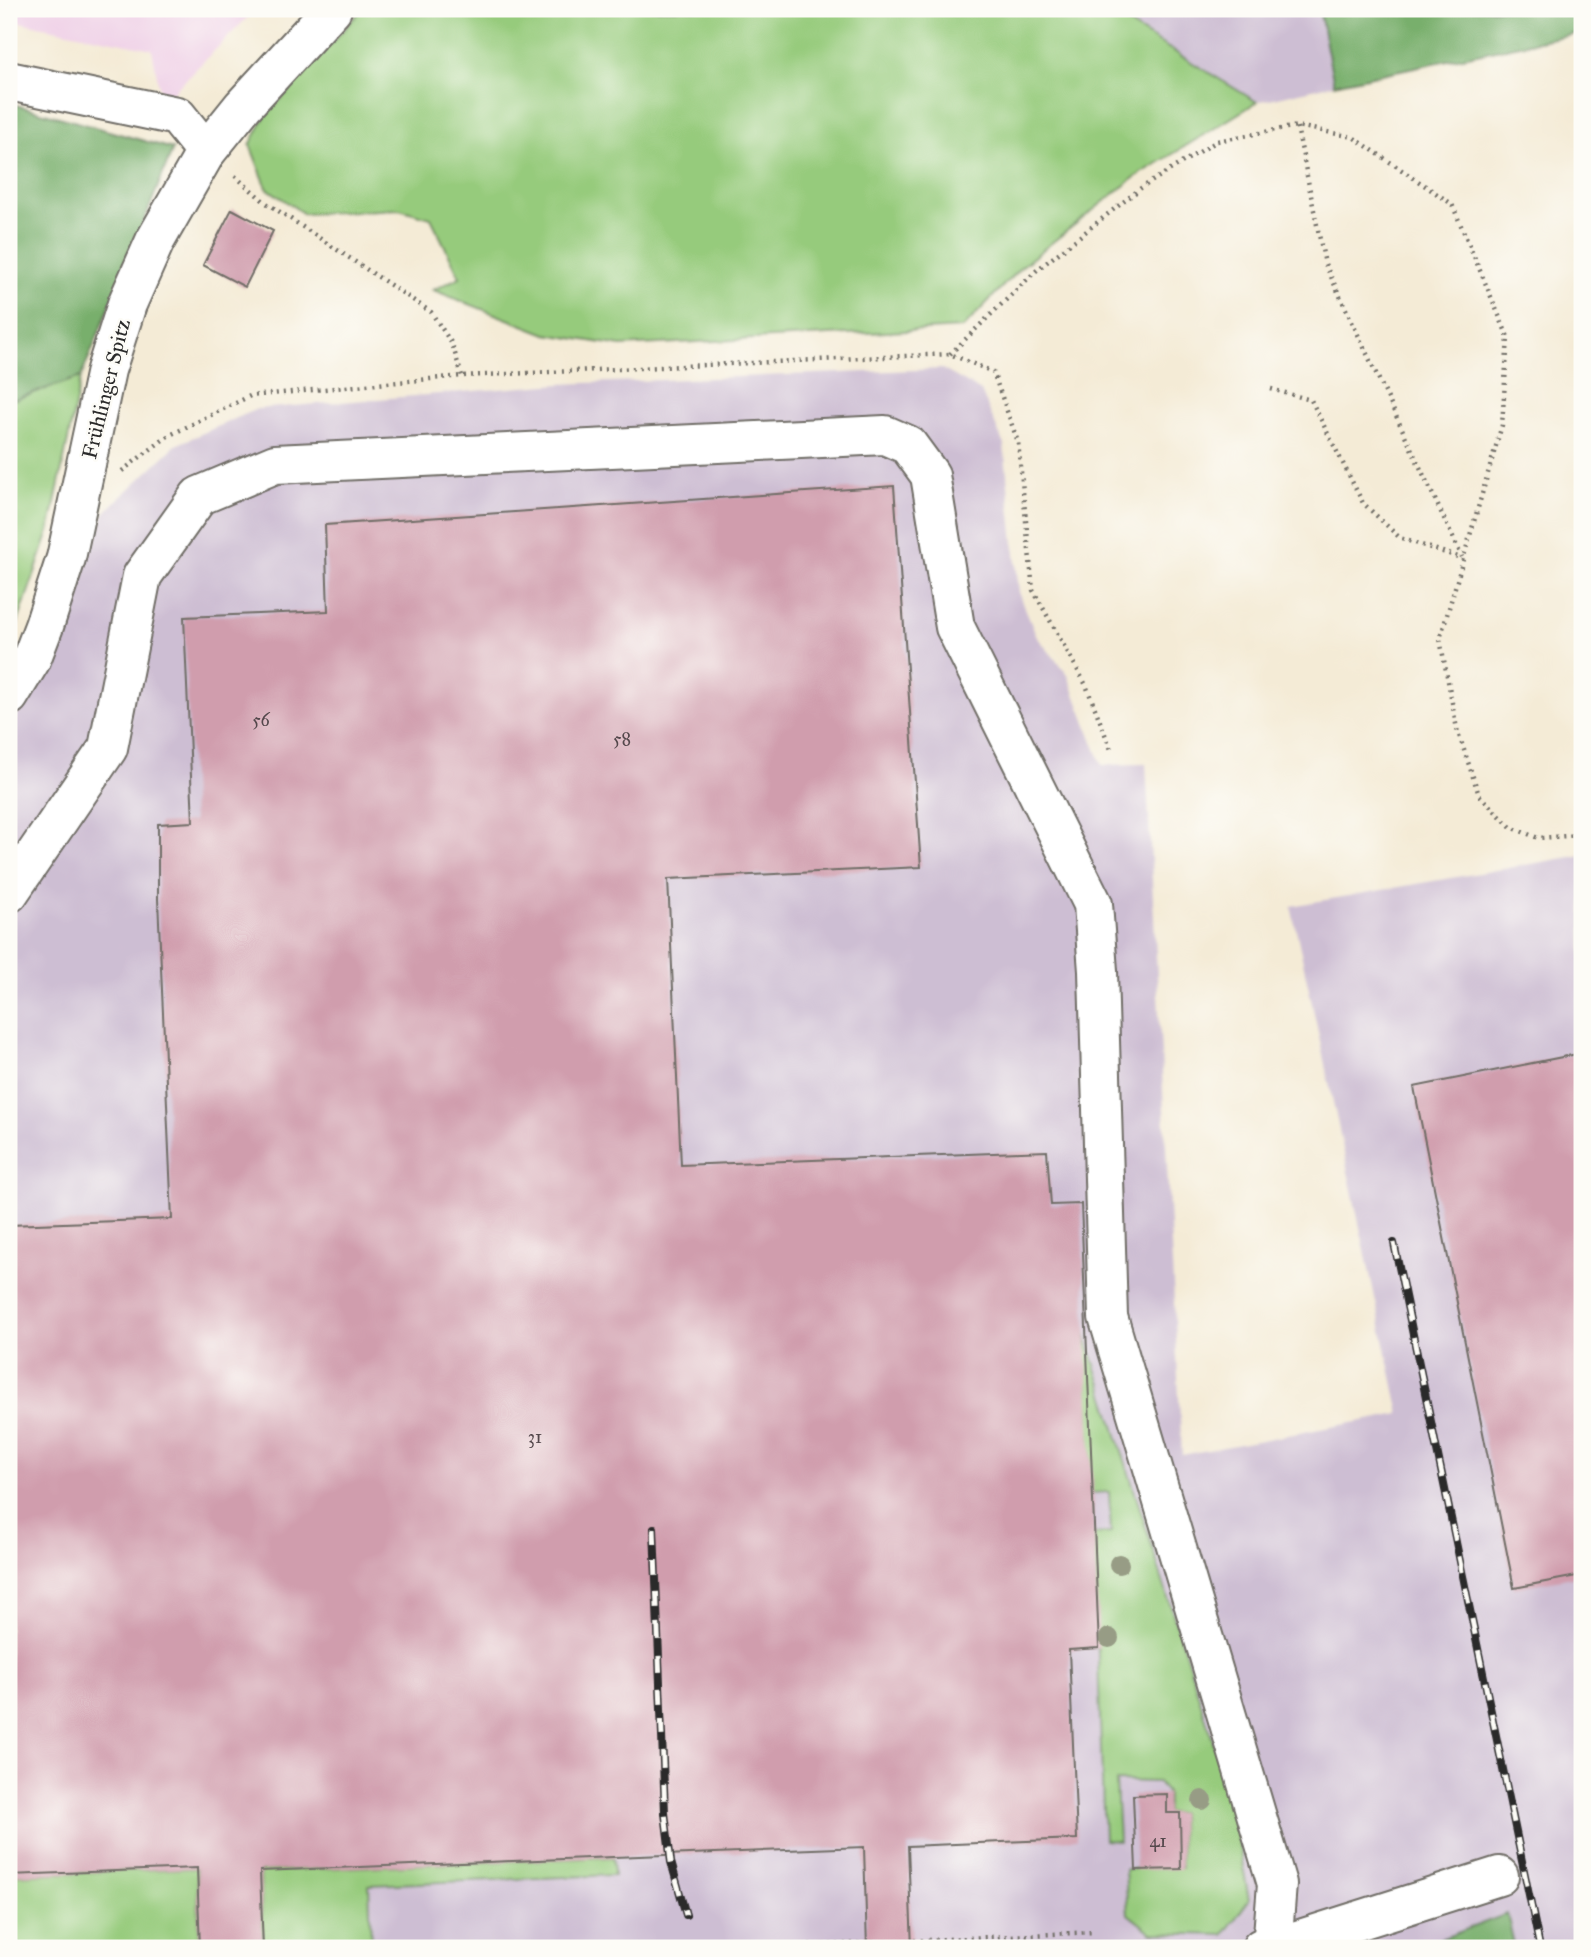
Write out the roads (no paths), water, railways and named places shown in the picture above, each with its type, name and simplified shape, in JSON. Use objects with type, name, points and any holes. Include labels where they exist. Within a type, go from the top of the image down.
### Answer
[{"type":"street","name":"Frühlinger Spitz","points":[[9,696],[31,660],[44,626],[65,558],[107,370],[127,304],[155,241],[206,152],[243,106],[332,9]]},
{"type":"street","points":[[9,81],[177,116],[206,152]]},
{"type":"street","points":[[9,893],[108,748],[142,576],[199,496],[275,464],[885,435],[908,445],[930,475],[955,627],[1093,904],[1098,971],[1108,1317],[1277,1884],[1272,1948]]},
{"type":"street","points":[[1261,1948],[1272,1948],[1499,1876]]},
{"type":"railway","points":[[1394,1243],[1540,1948]]},
{"type":"railway","points":[[654,1528],[665,1813],[671,1862],[686,1915]]}]
